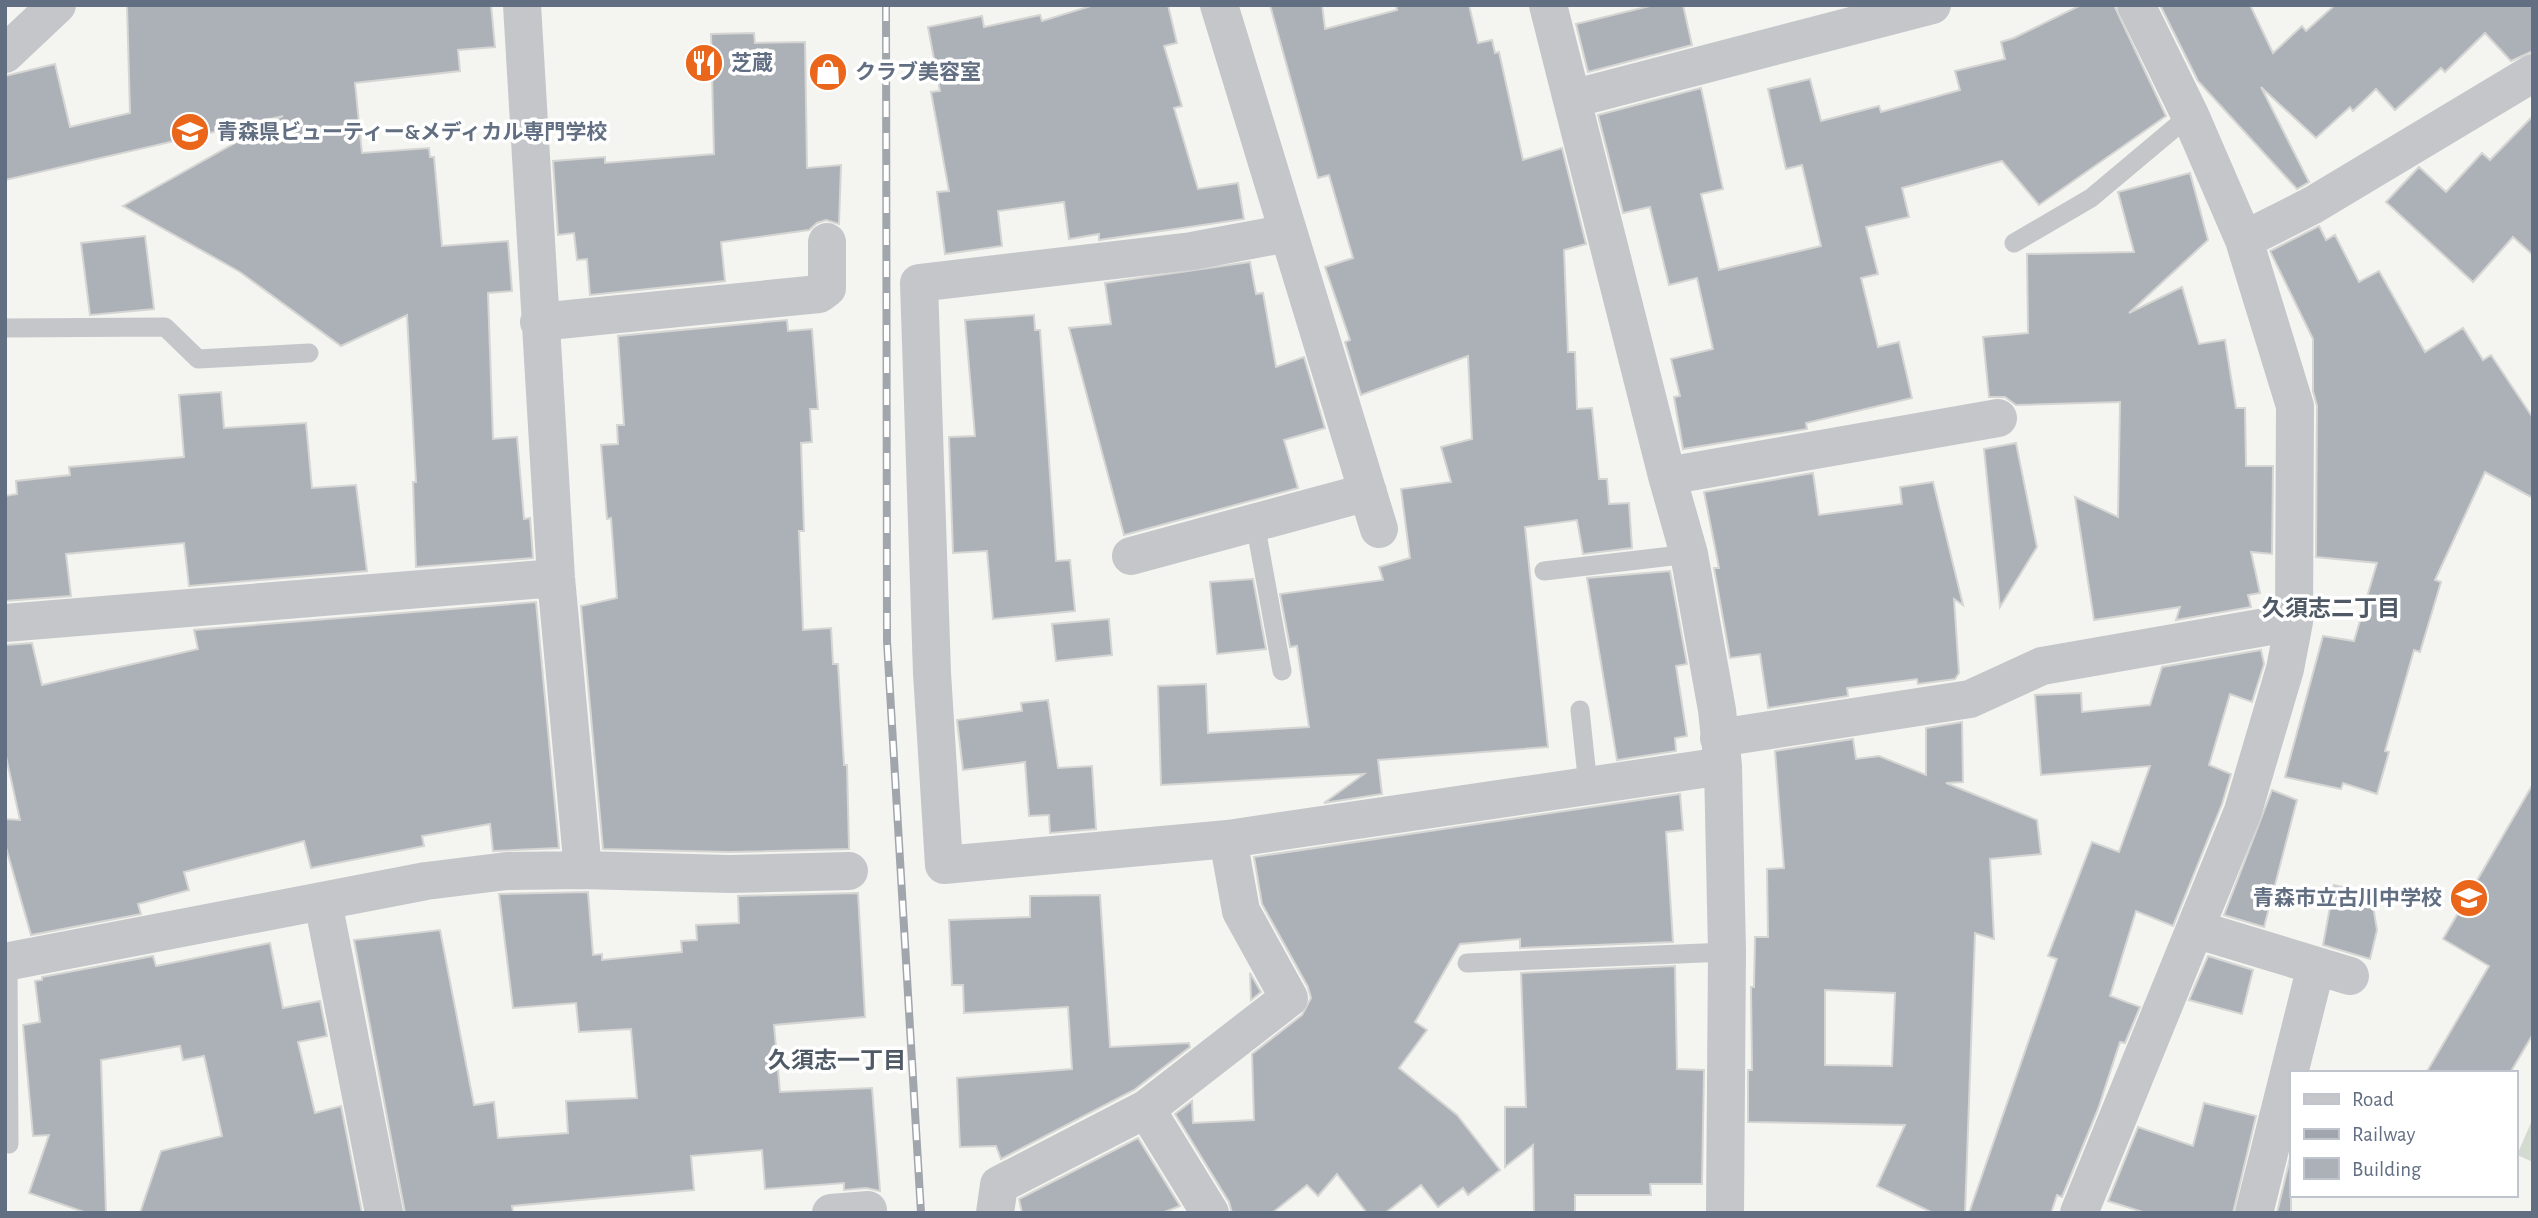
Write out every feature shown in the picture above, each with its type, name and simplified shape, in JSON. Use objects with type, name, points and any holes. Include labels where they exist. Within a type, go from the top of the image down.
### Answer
[{"type":"street","points":[[5,54],[57,5]]},
{"type":"street","points":[[522,5],[556,578],[583,870]]},
{"type":"street","points":[[1219,5],[1379,529]]},
{"type":"street","points":[[1548,5],[1689,554],[1717,710],[1721,752],[1727,952],[1725,1213]]},
{"type":"street","points":[[1572,99],[1932,5]]},
{"type":"street","points":[[2080,1213],[2243,811],[2286,669],[2294,622],[2295,407],[2244,240],[2190,115],[2136,5]]},
{"type":"street","points":[[2244,240],[2313,205],[2533,73]]},
{"type":"street","points":[[1288,233],[1192,251],[919,283],[932,673],[944,865],[1228,839],[1588,786],[1721,752],[1970,699],[2042,666],[2294,622]]},
{"type":"street","points":[[540,322],[819,294],[827,288],[827,242]]},
{"type":"street","points":[[1667,476],[1998,418]]},
{"type":"street","points":[[1130,556],[1367,492]]},
{"type":"street","points":[[5,624],[556,578]]},
{"type":"street","points":[[995,1213],[999,1185],[1146,1109],[1289,998],[1241,911],[1228,839]]},
{"type":"street","points":[[6,962],[426,881],[493,873],[583,870],[730,874],[849,872]]},
{"type":"street","points":[[323,902],[384,1213]]},
{"type":"street","points":[[2195,929],[2333,971],[2300,1071]]},
{"type":"street","points":[[2254,1213],[2290,1103]]},
{"type":"street","points":[[1146,1109],[1210,1213]]},
{"type":"lane","points":[[2014,243],[2091,198],[2190,115]]},
{"type":"lane","points":[[5,328],[165,327],[198,359],[309,353]]},
{"type":"lane","points":[[1255,523],[1282,671]]},
{"type":"lane","points":[[1544,571],[1689,554]]},
{"type":"lane","points":[[1580,710],[1588,786]]},
{"type":"lane","points":[[1467,963],[1727,952]]},
{"type":"lane","points":[[6,962],[9,1144]]},
{"type":"shaded area","points":[[2533,1118],[2533,1162],[2517,1155]]},
{"type":"building","points":[[127,5],[491,5],[495,47],[458,50],[460,71],[355,83],[362,153],[429,148],[430,157],[434,157],[442,246],[508,241],[512,291],[488,293],[493,439],[517,437],[524,519],[530,518],[533,558],[416,567],[413,482],[416,482],[407,315],[341,346],[240,272],[123,206],[283,116],[5,180],[5,76],[55,64],[70,127],[130,113]]},
{"type":"building","points":[[1094,5],[1168,5],[1177,43],[1164,46],[1182,106],[1174,108],[1198,189],[1238,183],[1244,219],[1099,240],[1099,234],[1069,239],[1064,202],[998,211],[1002,246],[945,254],[937,192],[949,191],[931,92],[940,91],[928,27],[982,16],[984,27],[1040,15],[1042,21]]},
{"type":"building","points":[[1270,5],[1322,5],[1325,29],[1397,10],[1396,5],[1469,5],[1478,43],[1492,40],[1495,53],[1499,52],[1523,160],[1562,148],[1586,244],[1564,250],[1568,352],[1575,352],[1577,409],[1592,408],[1599,479],[1607,479],[1609,504],[1629,503],[1632,548],[1583,554],[1577,520],[1525,527],[1548,747],[1378,760],[1382,794],[1324,803],[1364,774],[1161,785],[1158,686],[1206,684],[1208,733],[1309,727],[1297,646],[1290,647],[1280,594],[1383,580],[1379,567],[1410,558],[1401,489],[1451,482],[1441,447],[1472,439],[1468,356],[1361,395],[1345,342],[1350,340],[1325,267],[1353,258],[1329,175],[1318,178]]},
{"type":"building","points":[[1654,5],[1683,5],[1692,45],[1588,72],[1576,24]]},
{"type":"building","points":[[2081,5],[2114,5],[2166,116],[2039,205],[2002,161],[1902,188],[1909,217],[1866,227],[1878,274],[1861,278],[1878,347],[1899,342],[1912,398],[1806,423],[1807,429],[1683,449],[1674,397],[1680,396],[1671,359],[1713,349],[1697,278],[1669,285],[1650,207],[1623,213],[1598,115],[1701,88],[1723,189],[1701,194],[1719,270],[1821,246],[1802,165],[1786,169],[1768,89],[1810,79],[1821,121],[1879,106],[1881,112],[1960,90],[1955,71],[2005,59],[2001,42]]},
{"type":"building","points":[[2160,5],[2250,5],[2273,53],[2302,26],[2306,31],[2335,5],[2533,5],[2533,51],[2511,61],[2485,33],[2445,72],[2441,68],[2395,110],[2376,89],[2353,111],[2350,107],[2316,138],[2261,87],[2309,182],[2297,189],[2198,81]]},
{"type":"building","points":[[754,33],[755,43],[805,42],[807,168],[841,165],[839,224],[826,220],[809,230],[721,242],[725,281],[590,295],[587,259],[577,260],[574,233],[558,235],[553,161],[605,157],[605,163],[714,154],[711,34]]},
{"type":"building","points":[[2533,116],[2533,255],[2513,237],[2473,282],[2386,202],[2419,167],[2446,192],[2482,153],[2490,160]]},
{"type":"building","points":[[2190,173],[2208,240],[2129,313],[2182,287],[2199,344],[2225,340],[2236,408],[2245,408],[2246,466],[2273,466],[2272,554],[2251,552],[2260,593],[2248,595],[2251,607],[2176,620],[2180,607],[2094,620],[2075,497],[2118,517],[2120,402],[2016,405],[2005,397],[1989,397],[1983,337],[2028,333],[2027,254],[2134,252],[2118,192]]},
{"type":"building","points":[[2319,226],[2326,240],[2335,235],[2359,282],[2379,271],[2425,352],[2463,328],[2483,360],[2491,355],[2533,418],[2533,498],[2485,472],[2435,580],[2441,582],[2420,652],[2414,650],[2385,751],[2389,752],[2377,794],[2343,783],[2341,789],[2285,777],[2323,636],[2354,641],[2377,563],[2316,557],[2317,406],[2313,391],[2313,339],[2270,251]]},
{"type":"building","points":[[145,236],[154,309],[90,315],[81,243]]},
{"type":"building","points":[[1250,262],[1256,294],[1263,293],[1276,367],[1304,357],[1325,428],[1284,440],[1298,488],[1124,535],[1069,328],[1111,324],[1105,283]]},
{"type":"building","points":[[1034,315],[1035,330],[1040,330],[1056,561],[1070,560],[1075,611],[993,619],[987,551],[953,553],[949,437],[975,436],[965,320]]},
{"type":"building","points":[[787,320],[788,331],[812,329],[818,409],[810,409],[812,442],[801,443],[804,531],[799,531],[803,630],[831,628],[833,664],[838,664],[844,765],[847,765],[849,849],[730,852],[603,849],[581,606],[617,598],[611,518],[607,519],[601,445],[618,444],[617,425],[624,425],[618,336]]},
{"type":"building","points":[[221,392],[224,428],[306,423],[312,488],[356,485],[367,571],[189,586],[184,543],[66,554],[71,596],[5,601],[5,496],[17,494],[16,481],[70,475],[69,467],[184,457],[179,395]]},
{"type":"building","points":[[2016,443],[2037,547],[2000,607],[1984,449]]},
{"type":"building","points":[[1813,473],[1819,515],[1902,504],[1900,487],[1933,482],[1963,605],[1954,599],[1959,673],[1955,679],[1918,684],[1917,679],[1847,688],[1848,696],[1768,708],[1760,654],[1730,658],[1714,568],[1719,568],[1704,492]]},
{"type":"building","points":[[1670,571],[1687,664],[1676,666],[1687,736],[1675,738],[1676,751],[1617,760],[1587,578]]},
{"type":"building","points":[[1253,579],[1266,649],[1217,654],[1210,582]]},
{"type":"building","points":[[536,602],[559,848],[493,851],[490,824],[422,836],[424,846],[311,868],[304,841],[184,872],[189,890],[138,904],[141,914],[31,935],[5,844],[5,819],[20,820],[5,752],[5,645],[32,643],[42,685],[198,649],[194,630]]},
{"type":"building","points":[[1109,619],[1112,655],[1056,661],[1052,624]]},
{"type":"building","points":[[2261,650],[2264,664],[2252,702],[2230,694],[2209,765],[2231,774],[2222,804],[2173,926],[2136,911],[2110,996],[2140,1007],[2125,1043],[2120,1042],[2098,1109],[2062,1197],[2057,1195],[2051,1213],[1969,1213],[2057,959],[2048,956],[2092,842],[2119,852],[2150,766],[2041,775],[2035,695],[2081,693],[2082,712],[2150,705],[2162,667]]},
{"type":"building","points":[[1048,700],[1058,768],[1092,766],[1096,829],[1050,833],[1049,815],[1029,816],[1025,762],[963,770],[957,720],[1022,711],[1021,703]]},
{"type":"building","points":[[1962,722],[1963,782],[1946,783],[2037,820],[2041,854],[1990,859],[1994,939],[1975,933],[1965,1213],[1933,1213],[1877,1186],[1905,1125],[1748,1122],[1748,1070],[1752,1070],[1751,987],[1754,987],[1755,937],[1768,937],[1767,869],[1784,868],[1775,751],[1853,739],[1856,759],[1879,756],[1926,775],[1926,728]],"holes":[[[1825,990],[1895,993],[1892,1066],[1825,1065]]]},
{"type":"building","points":[[2533,784],[2533,1034],[2511,1071],[2427,1071],[2489,966],[2443,939]]},
{"type":"building","points":[[2272,790],[2297,800],[2264,927],[2224,915]]},
{"type":"building","points":[[1680,794],[1683,830],[1666,832],[1673,942],[1520,948],[1520,939],[1460,944],[1415,1022],[1427,1030],[1399,1068],[1457,1115],[1500,1170],[1468,1195],[1463,1188],[1438,1207],[1421,1185],[1385,1213],[1367,1213],[1337,1174],[1318,1196],[1307,1185],[1272,1213],[1232,1213],[1229,1202],[1175,1114],[1192,1101],[1193,1123],[1254,1120],[1252,1054],[1302,1015],[1311,998],[1308,987],[1262,904],[1254,857]]},
{"type":"building","points":[[2334,885],[2371,894],[2377,930],[2370,959],[2323,945]]},
{"type":"building","points":[[588,892],[593,955],[602,954],[602,960],[682,952],[681,941],[697,940],[696,925],[739,923],[738,896],[858,893],[865,1017],[774,1025],[780,1092],[872,1088],[880,1191],[866,1188],[844,1190],[844,1183],[765,1189],[762,1150],[691,1156],[694,1190],[512,1206],[513,1213],[405,1213],[354,940],[440,930],[474,1105],[494,1102],[498,1138],[568,1133],[566,1101],[637,1098],[631,1029],[579,1032],[576,1003],[513,1008],[499,894]]},
{"type":"building","points":[[1100,895],[1110,1047],[1189,1043],[1190,1047],[1134,1090],[1001,1159],[996,1146],[960,1147],[957,1078],[1072,1069],[1068,1007],[964,1013],[963,985],[952,985],[949,920],[1030,917],[1030,896]]},
{"type":"building","points":[[270,943],[283,1008],[320,1001],[327,1036],[298,1042],[315,1113],[341,1106],[362,1213],[140,1213],[161,1151],[222,1136],[204,1056],[183,1060],[180,1046],[101,1060],[106,1213],[87,1213],[29,1193],[49,1135],[33,1136],[23,1025],[40,1022],[35,981],[42,980],[42,977],[153,956],[156,966]]},
{"type":"building","points":[[2208,956],[2253,970],[2242,1014],[2189,1000]]},
{"type":"building","points":[[1675,966],[1677,1069],[1704,1070],[1702,1184],[1650,1184],[1651,1195],[1575,1195],[1575,1213],[1534,1213],[1533,1145],[1505,1167],[1505,1107],[1526,1107],[1521,973]]},
{"type":"building","points":[[1250,973],[1261,992],[1251,1000]]},
{"type":"building","points":[[2204,1103],[2256,1116],[2233,1213],[2146,1213],[2108,1201],[2138,1127],[2193,1146]]},
{"type":"building","points":[[1138,1138],[1180,1206],[1162,1213],[1022,1213],[1019,1199]]},
{"type":"building","points":[[2290,1158],[2291,1213],[2277,1213]]},
{"type":"railway","points":[[886,5],[887,641],[921,1213]]},
{"type":"place","name":"芝蔵","points":[[704,63]]},
{"type":"place","name":"クラブ美容室","points":[[828,72]]},
{"type":"place","name":"青森県ビューティー&メディカル専門学校","points":[[190,132]]},
{"type":"place","name":"青森市立古川中学校","points":[[2469,898]]},
{"type":"district","name":"久須志二丁目","points":[[2331,609]]},
{"type":"district","name":"久須志一丁目","points":[[837,1061]]}]
